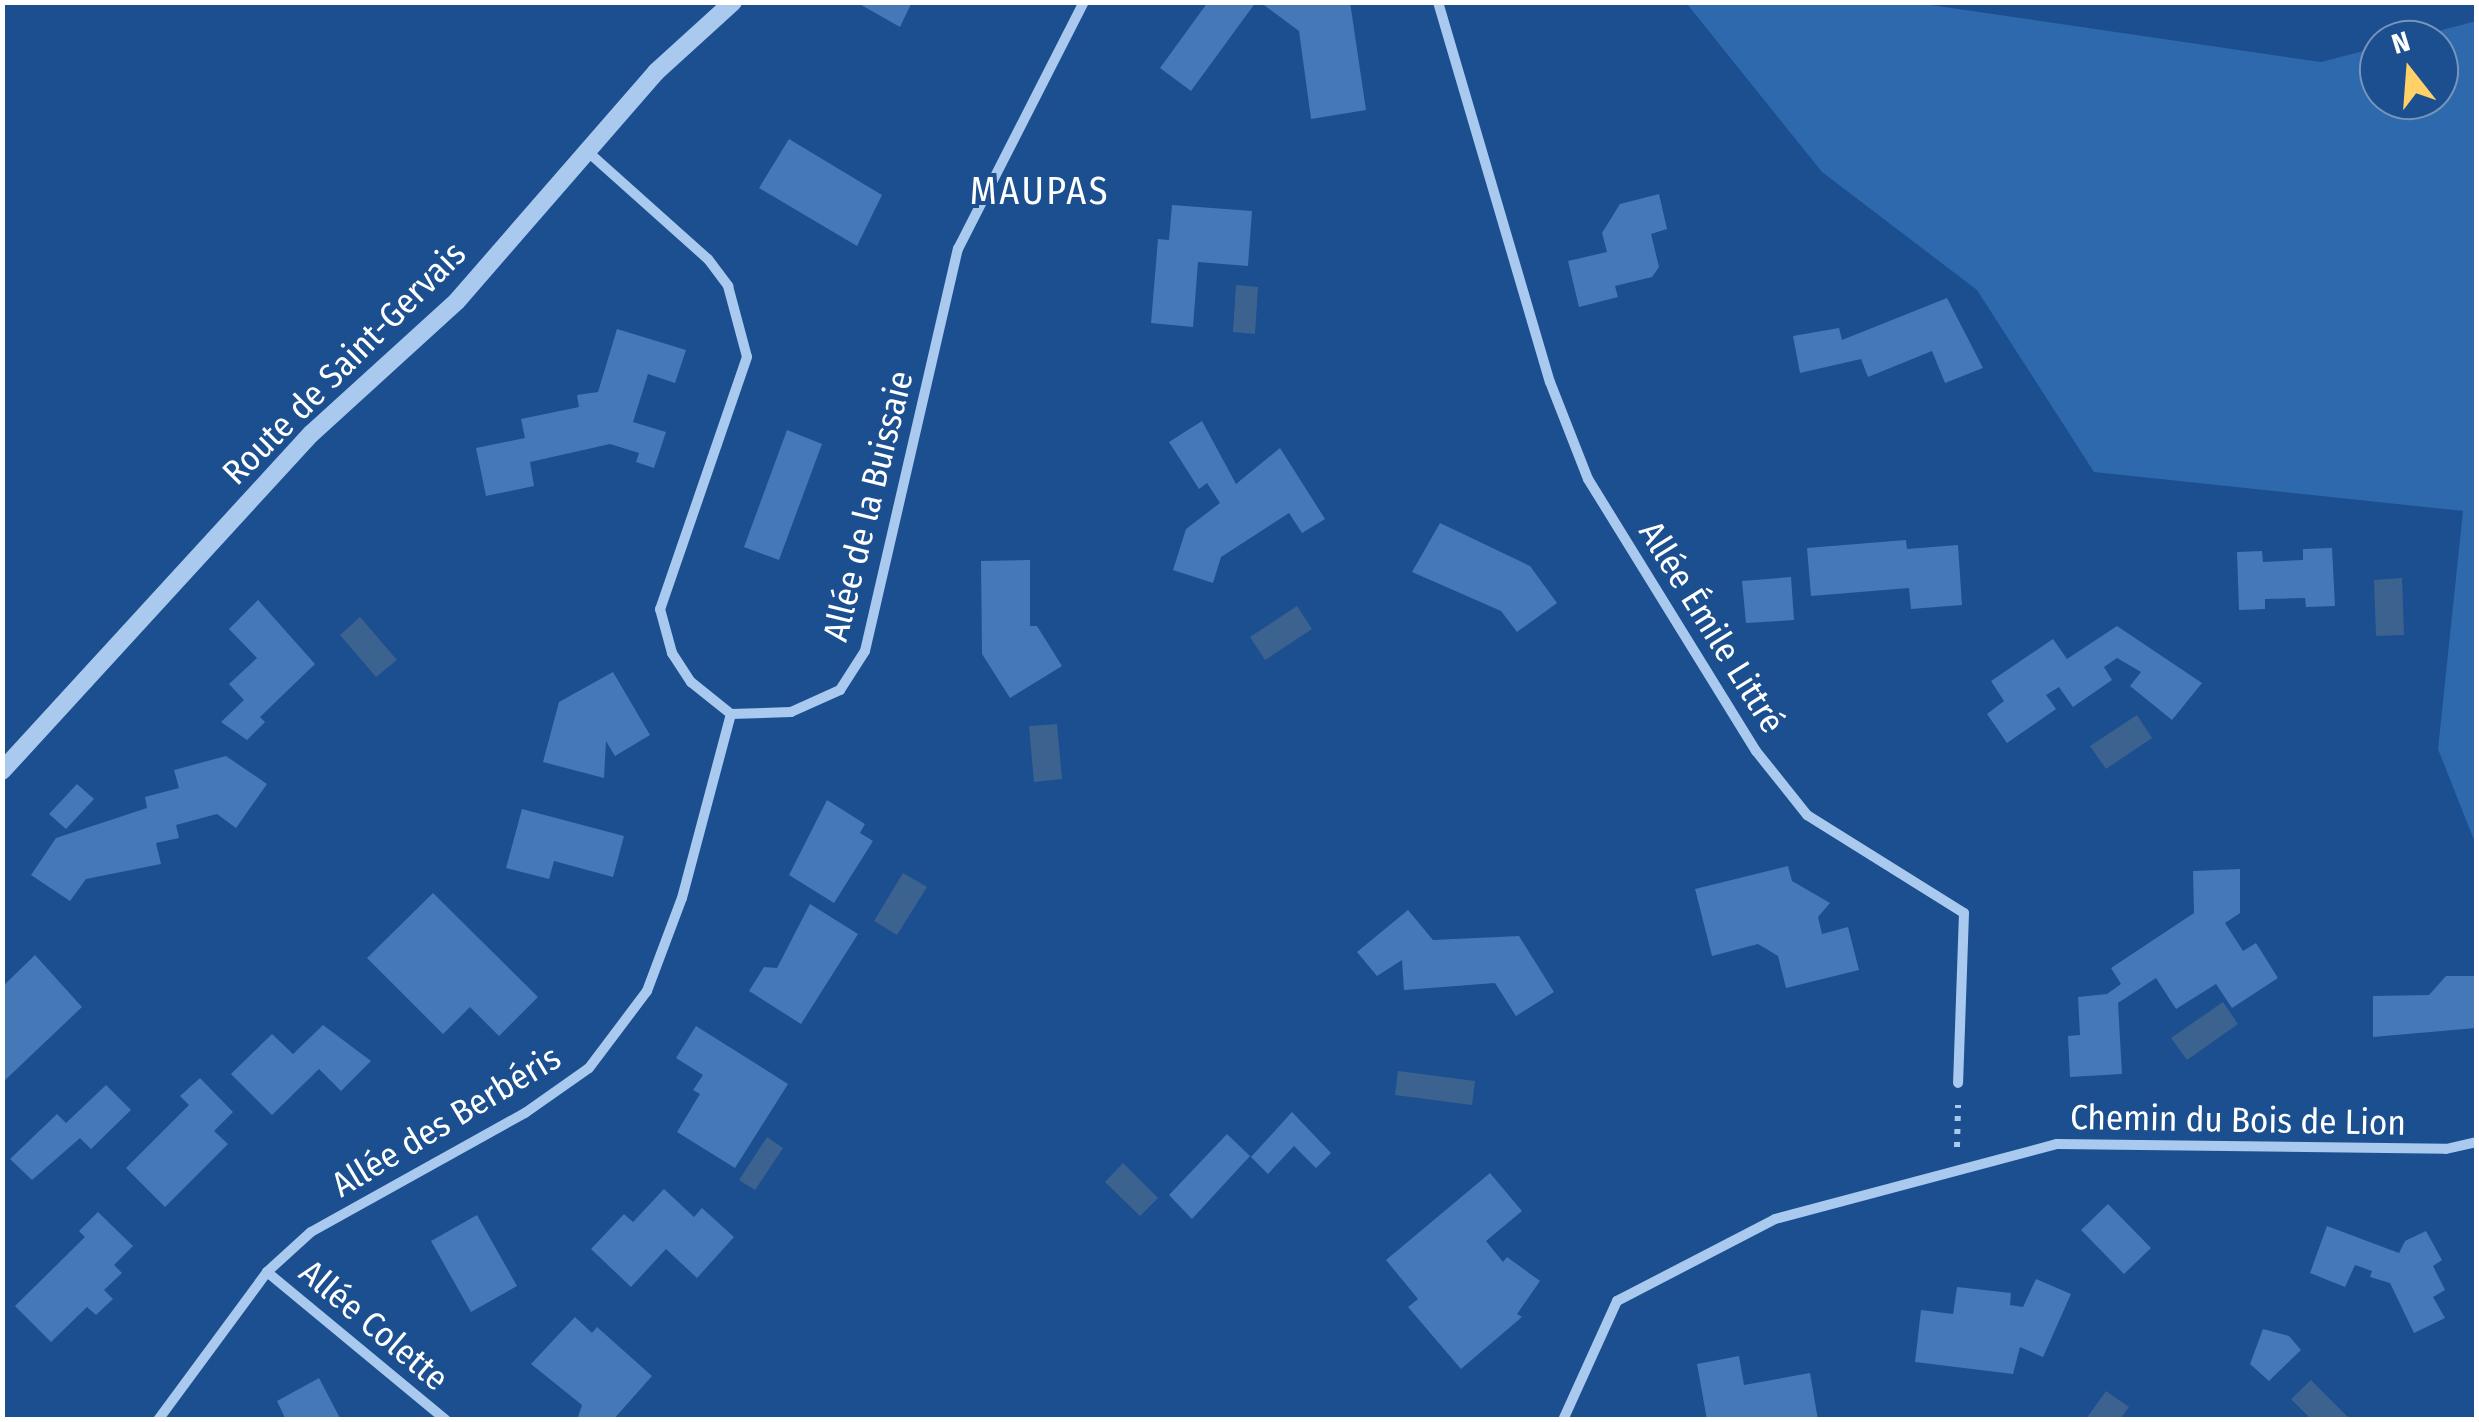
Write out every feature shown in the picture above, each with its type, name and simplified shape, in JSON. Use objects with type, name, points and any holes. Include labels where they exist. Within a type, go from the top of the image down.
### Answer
[{"type":"street","name":"Route de Saint-Gervais","points":[[2,771],[310,434],[457,301],[656,72],[733,2]]},
{"type":"street","name":"Allée de la Buissaie","points":[[731,714],[791,712],[840,690],[865,651],[958,250],[1084,2]]},
{"type":"street","name":"Allée Émile Littré","points":[[1438,2],[1477,121],[1550,382],[1588,479],[1756,750],[1807,815],[1964,913],[1958,1084]]},
{"type":"street","points":[[587,150],[708,259],[728,286],[747,358],[660,609],[672,653],[691,682],[731,714]]},
{"type":"street","name":"Allée des Berbéris","points":[[158,1420],[267,1272],[311,1232],[526,1113],[589,1068],[647,990],[682,898],[731,714]]},
{"type":"street","name":"Chemin du Bois de Lion","points":[[1563,1420],[1617,1301],[1775,1220],[2056,1144],[2446,1150],[2476,1142]]},
{"type":"street","name":"Allée Colette","points":[[267,1272],[446,1420]]},
{"type":"path","points":[[1957,1171],[1958,1084]]},
{"type":"shaded area","points":[[1917,3],[2321,62],[2359,52],[2359,120],[2459,120],[2459,26],[2476,21],[2476,845],[2438,749],[2463,511],[2094,472],[1977,290],[1822,172],[1687,4]]},
{"type":"shaded area","points":[[1236,285],[1258,287],[1255,334],[1233,332]]},
{"type":"shaded area","points":[[2402,578],[2404,635],[2376,636],[2374,580]]},
{"type":"shaded area","points":[[1297,606],[1312,629],[1265,660],[1250,637]]},
{"type":"shaded area","points":[[360,617],[397,660],[376,677],[340,635]]},
{"type":"shaded area","points":[[2137,715],[2152,738],[2106,769],[2090,746]]},
{"type":"shaded area","points":[[1057,724],[1062,779],[1034,782],[1029,726]]},
{"type":"shaded area","points":[[903,873],[927,887],[897,935],[874,921]]},
{"type":"shaded area","points":[[2223,1002],[2238,1024],[2187,1060],[2171,1038]]},
{"type":"shaded area","points":[[1398,1071],[1475,1081],[1472,1105],[1395,1095]]},
{"type":"shaded area","points":[[767,1137],[783,1148],[755,1190],[739,1180]]},
{"type":"shaded area","points":[[1123,1163],[1158,1198],[1140,1216],[1105,1182]]},
{"type":"shaded area","points":[[2311,1380],[2350,1419],[2311,1419],[2291,1399]]},
{"type":"shaded area","points":[[2106,1391],[2129,1407],[2120,1419],[2086,1419]]},
{"type":"building","points":[[856,2],[912,2],[900,27]]},
{"type":"building","points":[[1208,2],[1256,2],[1191,91],[1160,68]]},
{"type":"building","points":[[1260,2],[1350,2],[1366,110],[1311,119],[1299,31]]},
{"type":"building","points":[[789,139],[882,195],[857,246],[759,188]]},
{"type":"building","points":[[1659,194],[1667,229],[1651,234],[1659,267],[1652,277],[1615,286],[1618,297],[1579,307],[1568,261],[1607,252],[1602,233],[1620,204]]},
{"type":"building","points":[[1172,205],[1252,211],[1248,266],[1198,262],[1193,327],[1151,323],[1158,239],[1169,240]]},
{"type":"building","points":[[1947,298],[1983,368],[1945,383],[1932,351],[1868,377],[1861,359],[1800,373],[1793,336],[1839,328],[1842,340]]},
{"type":"building","points":[[617,329],[686,350],[675,383],[648,374],[633,422],[666,432],[654,468],[636,462],[639,453],[610,444],[530,462],[534,486],[486,496],[476,448],[525,438],[521,419],[579,407],[577,395],[598,392]]},
{"type":"building","points":[[1202,421],[1236,484],[1280,448],[1325,519],[1302,533],[1289,513],[1221,557],[1213,583],[1173,570],[1186,529],[1220,503],[1207,483],[1199,489],[1169,442]]},
{"type":"building","points":[[787,430],[822,444],[779,560],[744,547]]},
{"type":"building","points":[[1440,523],[1530,566],[1557,603],[1517,632],[1501,611],[1412,572]]},
{"type":"building","points":[[1906,540],[1907,549],[1958,545],[1962,605],[1911,609],[1909,588],[1811,596],[1807,548]]},
{"type":"building","points":[[2332,548],[2335,606],[2306,607],[2305,598],[2265,599],[2265,609],[2239,610],[2237,552],[2262,551],[2263,562],[2303,560],[2303,549]]},
{"type":"building","points":[[1030,560],[1030,626],[1037,626],[1062,666],[1010,698],[982,654],[981,561]]},
{"type":"building","points":[[1791,577],[1794,620],[1746,623],[1742,581]]},
{"type":"building","points":[[258,600],[315,664],[260,717],[265,722],[247,740],[221,722],[244,700],[229,684],[257,658],[229,629]]},
{"type":"building","points":[[2117,626],[2202,683],[2172,720],[2130,686],[2141,672],[2117,658],[2104,667],[2112,680],[2073,707],[2059,687],[2046,695],[2056,709],[2007,743],[1987,714],[2004,701],[1991,681],[2053,639],[2067,659]]},
{"type":"building","points":[[613,672],[650,735],[615,756],[606,741],[604,778],[543,762],[559,702]]},
{"type":"building","points":[[226,756],[267,784],[236,828],[217,814],[176,825],[179,838],[156,843],[161,864],[86,879],[70,901],[31,875],[56,838],[147,808],[145,797],[179,788],[174,770]]},
{"type":"building","points":[[77,784],[94,799],[66,829],[49,814]]},
{"type":"building","points":[[827,800],[865,824],[860,833],[873,841],[834,903],[789,875]]},
{"type":"building","points":[[522,809],[624,836],[613,877],[554,861],[549,879],[506,868]]},
{"type":"building","points":[[1788,866],[1792,881],[1830,903],[1818,917],[1822,934],[1848,927],[1859,970],[1786,988],[1778,956],[1758,944],[1712,956],[1695,889]]},
{"type":"building","points":[[2240,869],[2240,913],[2225,923],[2243,951],[2256,943],[2278,978],[2232,1008],[2216,984],[2176,1009],[2156,978],[2118,1003],[2122,1074],[2070,1077],[2068,1036],[2080,1035],[2078,997],[2107,994],[2121,984],[2111,968],[2194,913],[2193,871]]},
{"type":"building","points":[[433,893],[538,997],[499,1036],[470,1007],[443,1034],[367,958]]},
{"type":"building","points":[[810,904],[858,934],[801,1024],[749,991],[764,967],[777,968]]},
{"type":"building","points":[[1408,910],[1433,940],[1519,936],[1554,992],[1516,1016],[1495,983],[1404,990],[1402,960],[1377,976],[1357,952]]},
{"type":"building","points":[[35,955],[82,1007],[2,1083],[2,987]]},
{"type":"building","points":[[2446,976],[2476,976],[2476,1028],[2373,1037],[2373,996],[2429,995]]},
{"type":"building","points":[[323,1025],[371,1061],[341,1091],[319,1069],[272,1115],[231,1074],[272,1034],[293,1054]]},
{"type":"building","points":[[696,1026],[788,1084],[735,1168],[677,1132],[700,1094],[693,1090],[703,1075],[676,1058]]},
{"type":"building","points":[[200,1078],[233,1112],[214,1131],[228,1144],[165,1207],[126,1168],[189,1105],[180,1096]]},
{"type":"building","points":[[106,1085],[131,1110],[91,1149],[80,1138],[32,1180],[10,1159],[57,1114],[66,1123]]},
{"type":"building","points":[[1292,1112],[1331,1153],[1316,1168],[1294,1146],[1268,1174],[1251,1157]]},
{"type":"building","points":[[1227,1134],[1250,1156],[1192,1219],[1169,1195]]},
{"type":"building","points":[[1490,1173],[1522,1211],[1486,1241],[1503,1262],[1507,1257],[1540,1281],[1517,1314],[1522,1317],[1461,1369],[1408,1307],[1418,1299],[1386,1260]]},
{"type":"building","points":[[664,1189],[694,1217],[702,1208],[734,1237],[697,1278],[666,1249],[631,1287],[591,1249],[624,1214],[633,1222]]},
{"type":"building","points":[[2108,1204],[2151,1248],[2124,1274],[2081,1230]]},
{"type":"building","points":[[98,1212],[133,1246],[114,1265],[122,1273],[104,1290],[113,1299],[96,1315],[87,1307],[51,1342],[15,1306],[85,1237],[79,1231]]},
{"type":"building","points":[[477,1215],[517,1286],[471,1312],[431,1241]]},
{"type":"building","points":[[2327,1226],[2399,1253],[2405,1241],[2426,1231],[2442,1260],[2433,1266],[2445,1290],[2433,1297],[2445,1318],[2414,1333],[2390,1283],[2370,1277],[2372,1271],[2355,1265],[2345,1287],[2310,1273]]},
{"type":"building","points":[[2036,1279],[2071,1294],[2043,1357],[2020,1347],[2013,1374],[1915,1362],[1921,1310],[1953,1314],[1957,1287],[2011,1293],[2010,1305],[2023,1307]]},
{"type":"building","points":[[575,1317],[592,1333],[597,1327],[652,1376],[613,1420],[577,1420],[582,1405],[531,1364]]},
{"type":"building","points":[[2263,1329],[2289,1336],[2301,1350],[2269,1381],[2250,1364]]},
{"type":"building","points":[[1739,1356],[1744,1385],[1810,1373],[1818,1420],[1707,1420],[1697,1364]]},
{"type":"building","points":[[319,1378],[341,1420],[286,1420],[277,1401]]},
{"type":"district","name":"MAUPAS","points":[[1040,192]]}]
